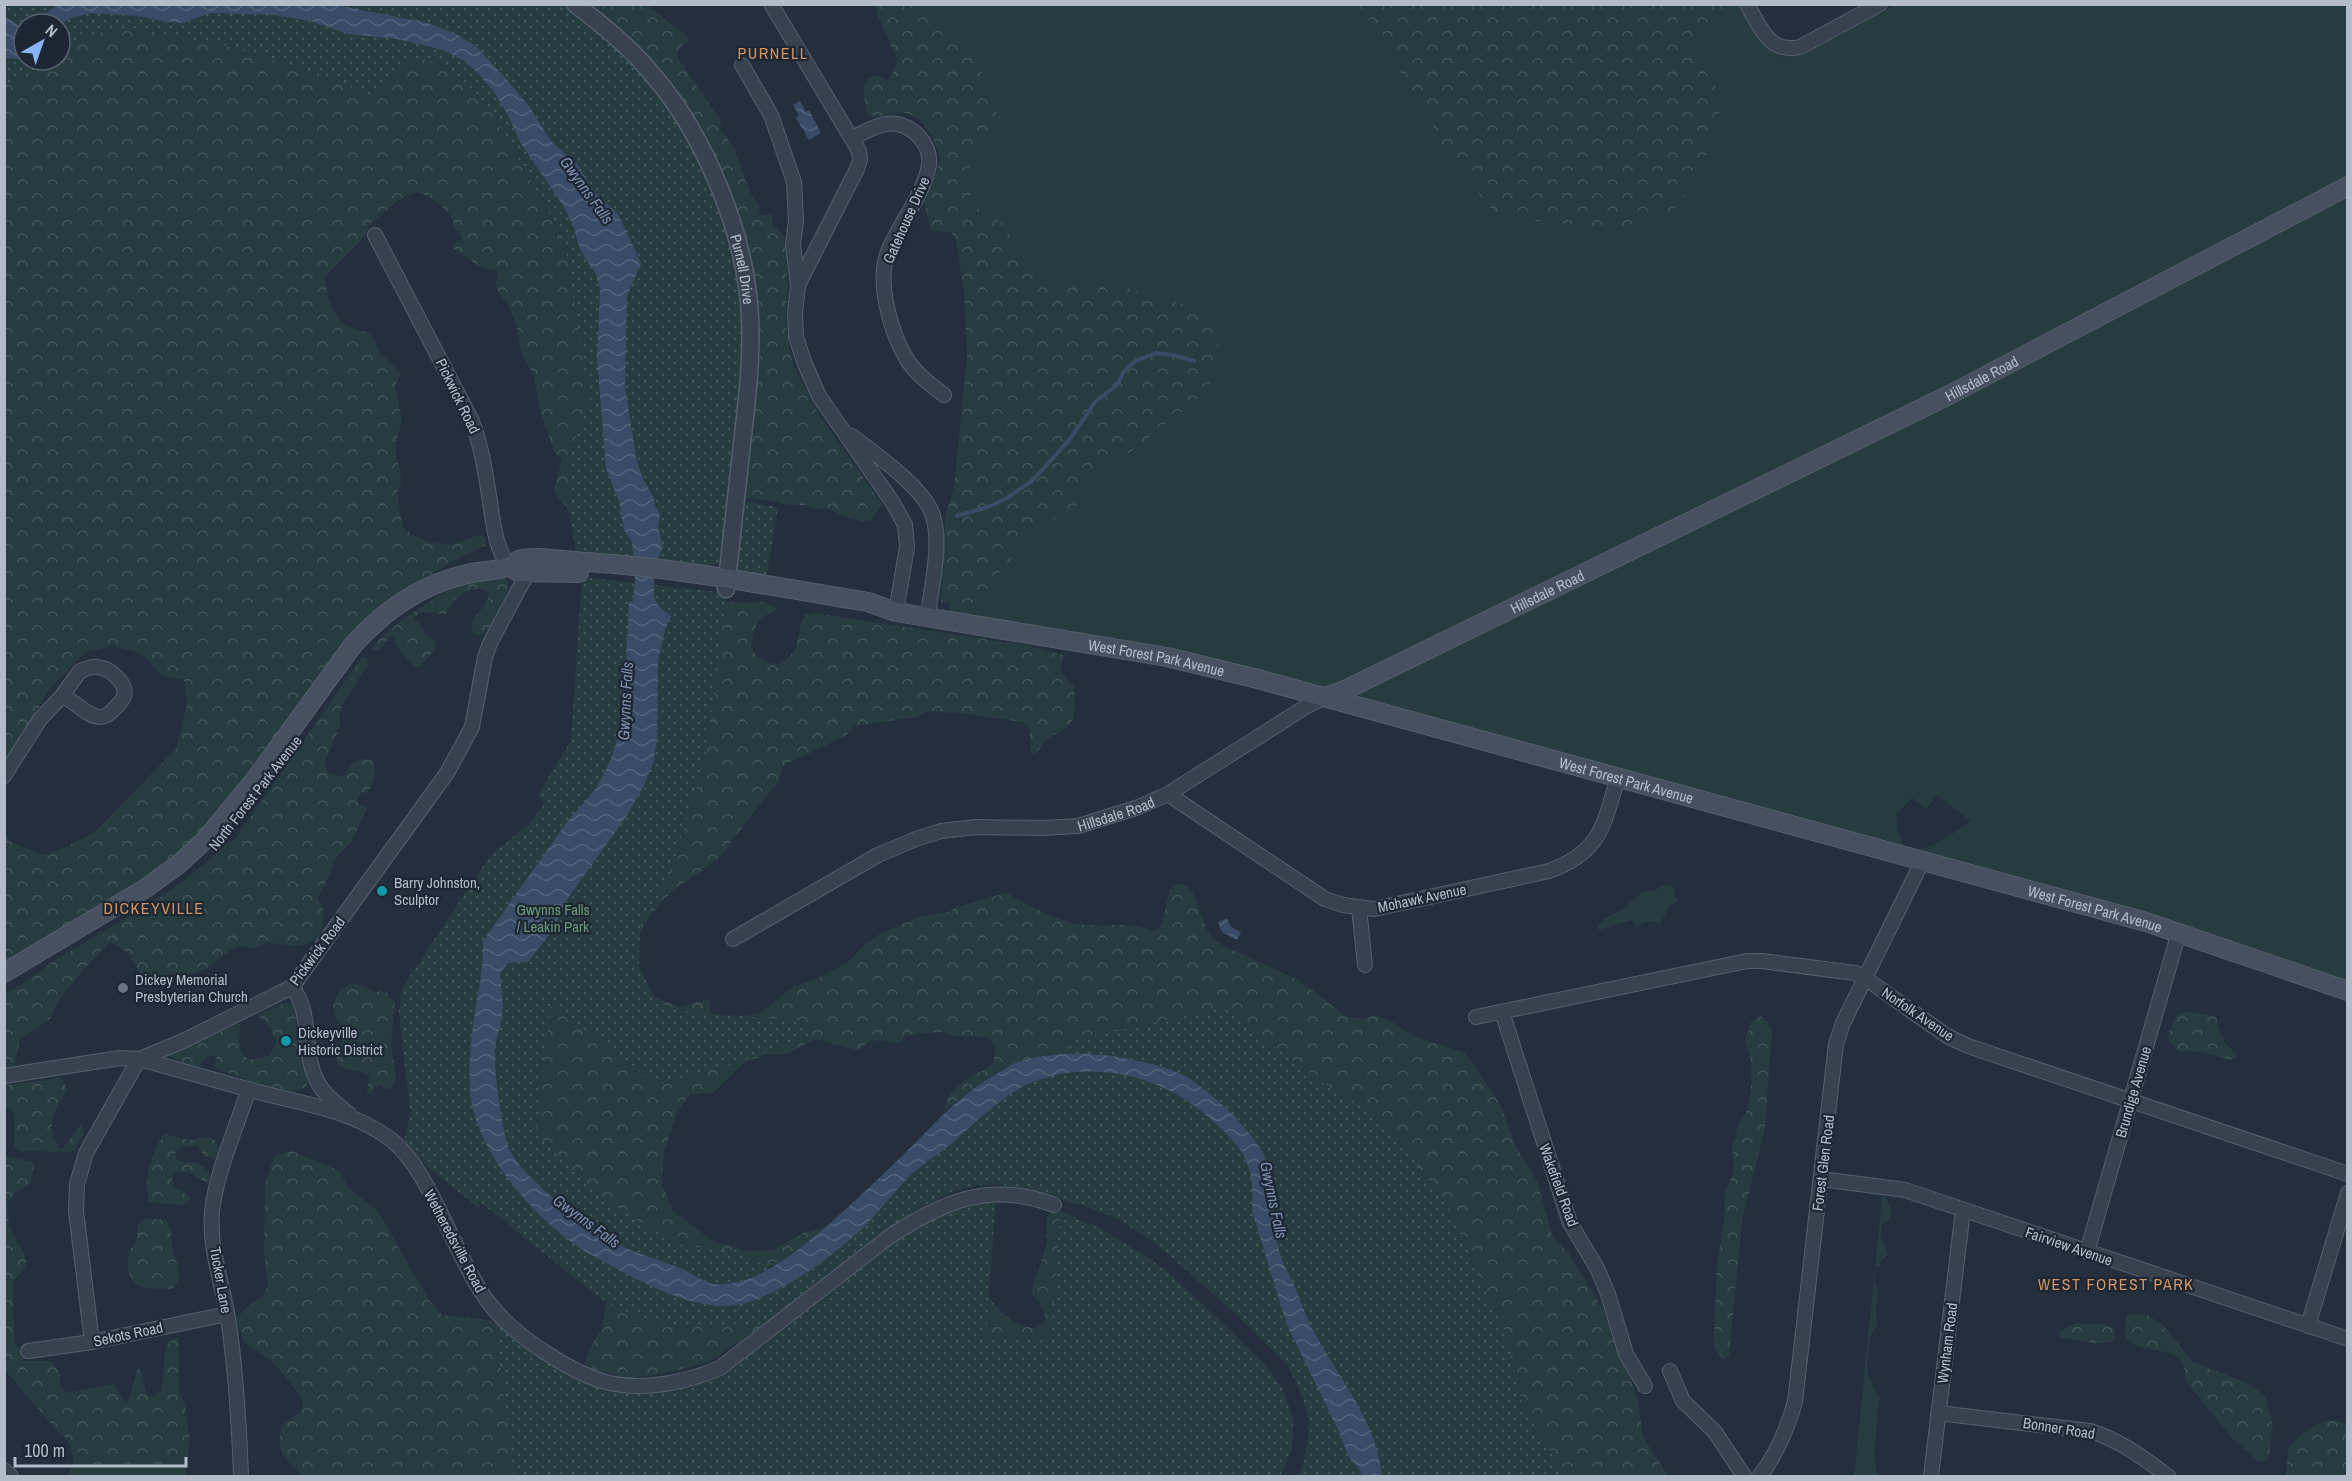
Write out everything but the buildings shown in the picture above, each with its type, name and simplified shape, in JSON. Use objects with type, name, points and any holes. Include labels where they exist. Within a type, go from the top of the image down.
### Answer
[{"type":"main road","name":"Hillsdale Road","points":[[1325,697],[1343,691],[1949,395],[2348,186]]},
{"type":"main road","name":"North Forest Park Avenue","points":[[4,973],[146,888],[207,840],[229,815],[340,662],[369,628],[412,594],[468,574],[509,567],[518,560],[540,559],[604,569]]},
{"type":"main road","name":"North Forest Park Avenue","points":[[509,567],[518,572],[604,569]]},
{"type":"main road","name":"West Forest Park Avenue","points":[[604,569],[683,577],[881,614],[896,612],[928,617],[1200,664],[1923,860],[2179,932],[2348,991]]},
{"type":"main road","name":"North Forest Park Avenue","points":[[4,985],[150,896],[181,875],[210,851],[251,803],[366,646],[396,618],[431,594],[443,582]]},
{"type":"street","name":"Purnell Drive","points":[[575,4],[631,52],[653,74],[677,106],[714,177],[731,217],[743,255],[750,314],[749,386],[726,584]]},
{"type":"street","points":[[771,4],[852,138],[859,151],[860,160],[798,285]]},
{"type":"street","points":[[1747,4],[1766,35],[1775,45],[1787,50],[1800,47],[1880,4]]},
{"type":"street","points":[[742,65],[771,115],[795,182],[796,220],[793,245],[798,285],[795,313],[796,337],[802,355],[819,396],[893,503],[905,525],[907,547],[896,612]]},
{"type":"street","name":"Gatehouse Drive","points":[[852,138],[876,126],[898,124],[919,136],[929,153],[927,172],[888,252],[883,278],[897,340],[918,375],[944,395]]},
{"type":"street","name":"Pickwick Road","points":[[375,235],[472,421],[480,441],[497,541],[501,555],[509,567]]},
{"type":"street","points":[[841,427],[909,484],[931,510],[935,530],[935,552],[928,617]]},
{"type":"street","name":"Pickwick Road","points":[[140,1059],[183,1041],[292,987],[447,773],[464,744],[477,710],[485,657],[490,643],[528,572]]},
{"type":"street","points":[[4,776],[33,728],[62,696],[80,671],[99,666],[117,678],[125,692],[121,702],[103,717],[91,715],[62,696]]},
{"type":"street","name":"Hillsdale Road","points":[[733,939],[878,855],[916,839],[941,831],[976,827],[1078,826],[1117,816],[1168,794],[1307,706],[1325,697]]},
{"type":"street","name":"Mohawk Avenue","points":[[1168,794],[1310,890],[1343,905],[1374,909],[1549,872],[1565,866],[1578,858],[1597,837],[1604,825],[1618,778]]},
{"type":"street","name":"Forest Glen Road","points":[[1760,1476],[1779,1447],[1789,1425],[1795,1402],[1836,1044],[1843,1023],[1923,860]]},
{"type":"street","points":[[1359,908],[1365,965]]},
{"type":"street","name":"Brundige Avenue","points":[[2087,1252],[2179,932]]},
{"type":"street","name":"Norfolk Avenue","points":[[1476,1017],[1747,962],[1762,961],[1855,973],[1956,1041],[2348,1174]]},
{"type":"street","name":"Wetheredsville Road","points":[[292,987],[300,997],[312,1070],[324,1092],[351,1116],[391,1140],[417,1170],[465,1263],[494,1310],[550,1354],[595,1379],[640,1386],[706,1374],[737,1357],[817,1291],[889,1237],[948,1203],[991,1195],[1030,1198],[1054,1205]]},
{"type":"street","name":"Wakefield Road","points":[[1502,1012],[1570,1223],[1597,1268],[1608,1294],[1626,1354],[1645,1386]]},
{"type":"street","name":"Wetheredsville Road","points":[[4,1076],[120,1058],[140,1059],[351,1116]]},
{"type":"street","points":[[92,1342],[76,1211],[77,1184],[86,1153],[140,1059]]},
{"type":"street","name":"Tucker Lane","points":[[241,1476],[239,1417],[227,1314],[214,1245],[212,1213],[218,1181],[249,1089]]},
{"type":"street","name":"Fairview Avenue","points":[[1821,1179],[1905,1190],[2348,1339]]},
{"type":"street","points":[[2308,1326],[2348,1193]]},
{"type":"street","name":"Wynham Road","points":[[1930,1476],[1963,1210]]},
{"type":"street","name":"Sekots Road","points":[[28,1351],[92,1342],[227,1314]]},
{"type":"street","points":[[1670,1371],[1683,1401],[1715,1432],[1744,1476]]},
{"type":"street","name":"Bonner Road","points":[[1938,1413],[2090,1431],[2107,1436],[2125,1446],[2168,1476]]},
{"type":"street","points":[[4,1470],[11,1476]]},
{"type":"green space","points":[[906,4],[927,11],[941,20],[965,45],[984,75],[999,107],[985,139],[969,155],[971,205],[1002,223],[1021,257],[1035,276],[1056,287],[1114,283],[1147,295],[1167,298],[1200,312],[1210,322],[1217,335],[1220,361],[1211,382],[1191,405],[1107,470],[1083,492],[1076,507],[1060,511],[1048,527],[1040,526],[1003,568],[981,605],[941,602],[945,518],[954,486],[967,355],[964,292],[956,240],[951,232],[931,231],[924,202],[941,160],[931,135],[921,121],[906,113],[868,116],[864,98],[866,82],[875,75],[887,80],[898,61],[877,14],[877,5]]},
{"type":"green space","points":[[5,5],[569,5],[608,35],[667,100],[725,211],[748,331],[721,559],[715,565],[703,567],[576,554],[568,471],[588,394],[567,255],[555,223],[492,112],[448,66],[424,59],[405,63],[389,74],[372,98],[332,78],[221,44],[125,30],[104,32],[84,38],[72,45],[72,12],[12,12],[12,72],[34,72],[5,84]]},
{"type":"green space","points":[[584,5],[647,5],[687,36],[688,41],[678,49],[677,57],[723,124],[720,125],[721,129],[737,155],[751,194],[758,204],[760,215],[772,215],[773,224],[784,237],[788,287],[785,321],[791,357],[821,418],[882,504],[871,521],[863,522],[827,508],[816,509],[806,505],[789,505],[769,500],[743,498]]},
{"type":"green space","points":[[877,5],[1739,5],[1764,43],[1782,57],[1795,55],[1811,48],[1894,5],[2347,5],[2347,982],[1915,851],[1937,842],[1971,821],[1937,795],[1926,809],[1912,798],[1897,814],[1897,827],[1904,847],[1211,657],[949,612],[971,405],[973,345],[952,184],[907,61]]},
{"type":"green space","points":[[1355,5],[1730,5],[1732,9],[1694,48],[1717,75],[1715,86],[1720,93],[1729,95],[1717,117],[1700,176],[1694,180],[1673,212],[1645,221],[1629,237],[1616,230],[1589,225],[1506,219],[1487,206],[1473,185],[1458,174],[1462,161],[1446,152],[1433,125],[1406,88],[1390,42]]},
{"type":"green space","points":[[91,10],[463,64],[603,268],[573,527],[567,506],[562,503],[554,490],[562,459],[555,454],[541,413],[533,374],[521,352],[517,326],[508,305],[496,288],[498,272],[492,269],[486,270],[453,249],[453,243],[462,241],[462,236],[454,229],[454,223],[447,212],[419,192],[400,199],[370,224],[366,235],[325,276],[329,299],[335,313],[346,324],[370,335],[381,356],[401,374],[395,386],[402,420],[396,442],[396,457],[400,470],[401,482],[397,493],[403,528],[420,539],[439,544],[453,544],[482,535],[486,541],[485,546],[458,558],[405,591],[187,852],[5,969],[5,834],[11,842],[45,855],[96,831],[176,749],[187,705],[184,680],[162,676],[146,657],[137,652],[112,646],[86,652],[51,687],[5,763],[4,60],[12,60],[12,72],[72,72],[72,19]]},
{"type":"green space","points":[[743,501],[778,507],[766,580],[743,575],[737,570]]},
{"type":"green space","points":[[500,577],[508,580],[507,593],[495,618],[481,635],[474,634],[471,624],[488,598],[489,593],[480,588],[463,593],[453,601],[446,614],[422,612],[414,617],[413,620],[420,624],[424,633],[435,641],[436,648],[419,668],[410,663],[402,654],[393,634],[379,650],[372,650],[376,643],[397,625],[450,590],[463,584]]},
{"type":"green space","name":"Gwynns Falls / Leakin Park","points":[[582,577],[727,593],[705,760],[667,883],[640,926],[639,966],[657,1003],[690,1012],[801,1021],[810,1037],[735,1063],[655,1085],[606,1042],[574,1024],[550,1006],[536,1134],[599,1196],[678,1245],[740,1251],[785,1278],[899,1192],[914,1172],[1002,1094],[1068,1064],[1069,1041],[1224,1008],[1315,1078],[1360,1105],[1407,1151],[1446,1203],[1506,1335],[1522,1405],[1563,1476],[1298,1476],[1304,1461],[1309,1428],[1308,1413],[1287,1365],[1228,1307],[1158,1245],[1120,1220],[1086,1206],[999,1184],[979,1185],[951,1192],[913,1212],[806,1292],[768,1324],[692,1327],[654,1321],[600,1298],[479,1201],[480,1209],[423,1163],[421,1164],[404,1142],[410,1114],[399,1011],[402,988],[490,856],[529,824],[543,806],[544,803],[538,795],[571,740]]},
{"type":"green space","name":"Gwynns Falls / Leakin Park","points":[[673,598],[764,602],[778,609],[765,616],[757,624],[751,648],[761,659],[772,663],[781,664],[795,651],[802,619],[814,613],[1025,645],[1063,655],[1061,673],[1074,687],[1075,711],[1073,720],[1064,730],[1046,739],[1036,754],[1030,752],[1030,729],[1022,722],[928,711],[916,717],[855,726],[845,736],[787,764],[782,768],[780,779],[721,855],[708,867],[674,890],[644,926],[630,958],[652,996],[680,1007],[709,999],[711,1013],[718,1019],[760,1013],[794,986],[815,980],[848,962],[864,945],[880,934],[921,916],[949,912],[956,907],[1006,893],[1046,914],[1078,924],[1128,925],[1153,931],[1161,927],[1170,890],[1178,884],[1185,886],[1198,903],[1208,932],[1222,945],[1299,980],[1347,1017],[1364,1019],[1373,1015],[1383,1018],[1413,1036],[1465,1053],[1500,1104],[1515,1145],[1538,1183],[1552,1235],[1569,1254],[1612,1324],[1638,1402],[1643,1437],[1668,1476],[1382,1476],[1080,1054],[1040,1057],[1006,1067],[978,1084],[944,1112],[946,1101],[956,1087],[994,1062],[995,1047],[988,1037],[954,1036],[941,1032],[905,1035],[900,1043],[872,1040],[858,1050],[815,1039],[786,1054],[767,1054],[744,1063],[713,1093],[690,1094],[677,1113],[664,1152],[662,1184],[672,1210],[714,1242],[750,1251],[773,1250],[803,1233],[826,1228],[784,1258],[740,1282],[525,1171],[504,965]]},
{"type":"green space","points":[[362,657],[366,657],[368,664],[342,705],[339,714],[341,724],[324,764],[328,772],[344,776],[356,761],[368,759],[373,761],[374,778],[369,790],[366,793],[361,792],[357,802],[367,808],[352,841],[336,857],[328,879],[317,898],[323,908],[323,918],[321,930],[315,938],[298,946],[270,943],[251,948],[241,946],[229,951],[206,969],[194,974],[143,980],[126,952],[121,947],[109,943],[67,991],[53,1011],[51,1018],[20,1040],[15,1063],[5,1069],[5,994],[62,956],[168,892],[235,839]]},
{"type":"green space","points":[[1665,885],[1674,887],[1675,897],[1678,900],[1669,906],[1660,924],[1649,921],[1637,926],[1631,920],[1599,930],[1597,927],[1605,918],[1622,910],[1642,892],[1656,890]]},
{"type":"green space","points":[[352,983],[375,993],[380,991],[387,993],[395,1004],[391,1042],[396,1081],[390,1089],[385,1089],[380,1085],[375,1087],[370,1095],[367,1091],[369,1076],[344,1068],[337,1063],[337,1054],[344,1031],[334,1014],[333,1005],[342,988]]},
{"type":"green space","points":[[285,1003],[293,1003],[302,1058],[308,1073],[307,1086],[298,1090],[276,1089],[214,1067],[217,1057],[214,1056],[209,1057],[199,1067],[194,1067],[170,1055],[240,1023],[239,1039],[244,1056],[254,1059],[269,1056],[277,1042],[266,1022],[257,1015]]},
{"type":"green space","points":[[2183,1012],[2216,1017],[2222,1038],[2236,1053],[2236,1057],[2230,1060],[2198,1051],[2180,1052],[2169,1042],[2169,1033],[2177,1014]]},
{"type":"green space","points":[[1761,1016],[1772,1031],[1765,1127],[1742,1220],[1729,1356],[1724,1359],[1717,1353],[1714,1344],[1717,1262],[1724,1222],[1725,1191],[1734,1172],[1732,1145],[1739,1124],[1746,1113],[1751,1092],[1751,1061],[1745,1040],[1751,1022]]},
{"type":"green space","points":[[57,1077],[63,1079],[67,1090],[53,1117],[54,1138],[58,1147],[62,1149],[81,1125],[83,1133],[81,1140],[72,1152],[18,1151],[14,1145],[14,1114],[5,1107],[5,1085],[50,1080]]},
{"type":"green space","points":[[473,1110],[728,1306],[917,1171],[925,1182],[766,1324],[711,1361],[632,1379],[588,1368],[585,1363],[591,1346],[601,1330],[608,1294]]},
{"type":"green space","points":[[166,1134],[190,1140],[210,1137],[223,1151],[222,1156],[215,1159],[205,1156],[197,1146],[182,1147],[175,1152],[177,1160],[201,1165],[208,1170],[210,1175],[209,1181],[206,1182],[188,1172],[174,1172],[174,1184],[190,1197],[184,1205],[149,1202],[147,1180],[149,1167],[156,1147]]},
{"type":"green space","points":[[292,1151],[337,1170],[341,1173],[347,1187],[378,1211],[428,1299],[442,1315],[490,1320],[572,1385],[612,1396],[692,1389],[980,1263],[987,1291],[995,1304],[1017,1323],[1037,1328],[1045,1321],[1044,1313],[1031,1293],[1047,1242],[1046,1219],[1051,1212],[1060,1211],[1075,1217],[1163,1268],[1272,1373],[1285,1398],[1288,1454],[1281,1476],[305,1476],[283,1455],[280,1443],[282,1426],[300,1412],[303,1404],[300,1395],[273,1362],[244,1342],[236,1319],[248,1306],[264,1296],[268,1284],[264,1251],[265,1186],[274,1156]]},
{"type":"green space","points":[[4,1158],[33,1162],[34,1166],[31,1183],[15,1193],[7,1204],[10,1227],[26,1260],[21,1273],[13,1281],[14,1341],[24,1361],[51,1361],[61,1376],[59,1381],[64,1393],[113,1384],[125,1402],[129,1400],[137,1370],[141,1369],[147,1395],[152,1398],[161,1391],[167,1346],[172,1339],[177,1337],[179,1340],[179,1392],[185,1406],[190,1441],[185,1476],[67,1476],[74,1462],[67,1439],[58,1432],[5,1370]]},
{"type":"green space","points":[[996,1195],[986,1337],[1051,1341],[1060,1214],[1096,1226],[1152,1260],[1264,1363],[1282,1388],[1293,1419],[1292,1449],[1280,1476],[514,1476],[495,1322],[497,1320],[560,1369],[578,1380],[599,1387],[646,1391],[701,1383],[734,1368],[814,1301],[926,1219]]},
{"type":"green space","points":[[1882,1196],[1889,1203],[1891,1210],[1890,1220],[1882,1224],[1881,1240],[1884,1242],[1888,1255],[1881,1261],[1880,1266],[1876,1267],[1874,1283],[1879,1290],[1876,1307],[1877,1325],[1870,1337],[1867,1364],[1868,1374],[1879,1398],[1874,1457],[1878,1476],[1854,1476]]},
{"type":"green space","points":[[145,1219],[165,1220],[169,1226],[179,1274],[179,1279],[172,1289],[143,1287],[130,1277],[128,1252],[137,1241],[138,1225]]},
{"type":"green space","points":[[2139,1314],[2161,1323],[2193,1362],[2244,1382],[2265,1395],[2273,1426],[2268,1461],[2258,1461],[2232,1438],[2186,1381],[2183,1365],[2175,1356],[2139,1347],[2129,1341],[2125,1332],[2128,1315]]},
{"type":"green space","points":[[2078,1323],[2109,1326],[2113,1328],[2115,1340],[2095,1343],[2061,1338],[2060,1331]]},
{"type":"green space","points":[[2331,1420],[2347,1423],[2347,1476],[2286,1476],[2288,1449],[2291,1444],[2317,1424]]},
{"type":"water","name":"Gwynns Falls","points":[[59,4],[336,5],[428,23],[456,34],[476,46],[508,81],[529,106],[551,141],[579,166],[591,188],[618,214],[641,263],[627,296],[625,387],[636,458],[643,479],[660,514],[658,527],[663,547],[654,567],[654,597],[659,607],[671,616],[665,630],[658,662],[657,738],[654,760],[644,786],[624,820],[570,895],[550,934],[528,962],[508,963],[500,973],[503,1010],[495,1047],[496,1072],[504,1132],[510,1151],[518,1163],[544,1190],[576,1216],[620,1245],[684,1270],[709,1283],[731,1283],[761,1273],[807,1242],[859,1197],[958,1101],[984,1081],[1013,1064],[1032,1058],[1061,1054],[1090,1054],[1119,1057],[1170,1069],[1192,1080],[1217,1100],[1242,1125],[1261,1150],[1269,1172],[1276,1231],[1282,1258],[1314,1332],[1360,1408],[1374,1441],[1382,1476],[1361,1476],[1360,1470],[1348,1456],[1340,1434],[1287,1325],[1252,1211],[1251,1178],[1242,1153],[1226,1133],[1201,1111],[1162,1087],[1140,1079],[1094,1072],[1071,1073],[1048,1077],[1017,1090],[916,1171],[865,1226],[837,1250],[781,1288],[744,1303],[727,1306],[696,1302],[648,1285],[577,1247],[528,1203],[501,1168],[480,1132],[471,1096],[470,1051],[482,967],[483,941],[567,822],[595,790],[609,764],[619,735],[624,703],[629,602],[633,601],[635,578],[632,542],[624,530],[619,502],[606,468],[597,359],[600,290],[596,274],[580,250],[573,225],[562,204],[520,142],[494,92],[464,61],[443,50],[398,39],[348,34],[310,21],[274,15],[211,13],[183,23],[138,16],[90,13],[72,18],[72,12],[47,12]]},
{"type":"water","points":[[5,16],[12,21],[12,58],[5,58]]},
{"type":"water","points":[[800,101],[806,112],[809,110],[821,133],[809,140],[796,118],[799,116],[793,105]]},
{"type":"water","points":[[1227,918],[1231,927],[1241,932],[1237,940],[1222,932],[1218,922]]},
{"type":"waterway","points":[[957,516],[988,507],[1007,498],[1032,481],[1070,439],[1095,402],[1117,385],[1124,371],[1137,360],[1157,353],[1194,361]]},
{"type":"place","name":"Barry Johnston, Sculptor","points":[[382,891]]},
{"type":"place","name":"Dickey Memorial Presbyterian Church","points":[[123,988]]},
{"type":"place","name":"Dickeyville Historic District","points":[[286,1041]]},
{"type":"district","name":"PURNELL","points":[[773,53]]},
{"type":"district","name":"DICKEYVILLE","points":[[154,908]]},
{"type":"district","name":"WEST FOREST PARK","points":[[2116,1284]]}]
